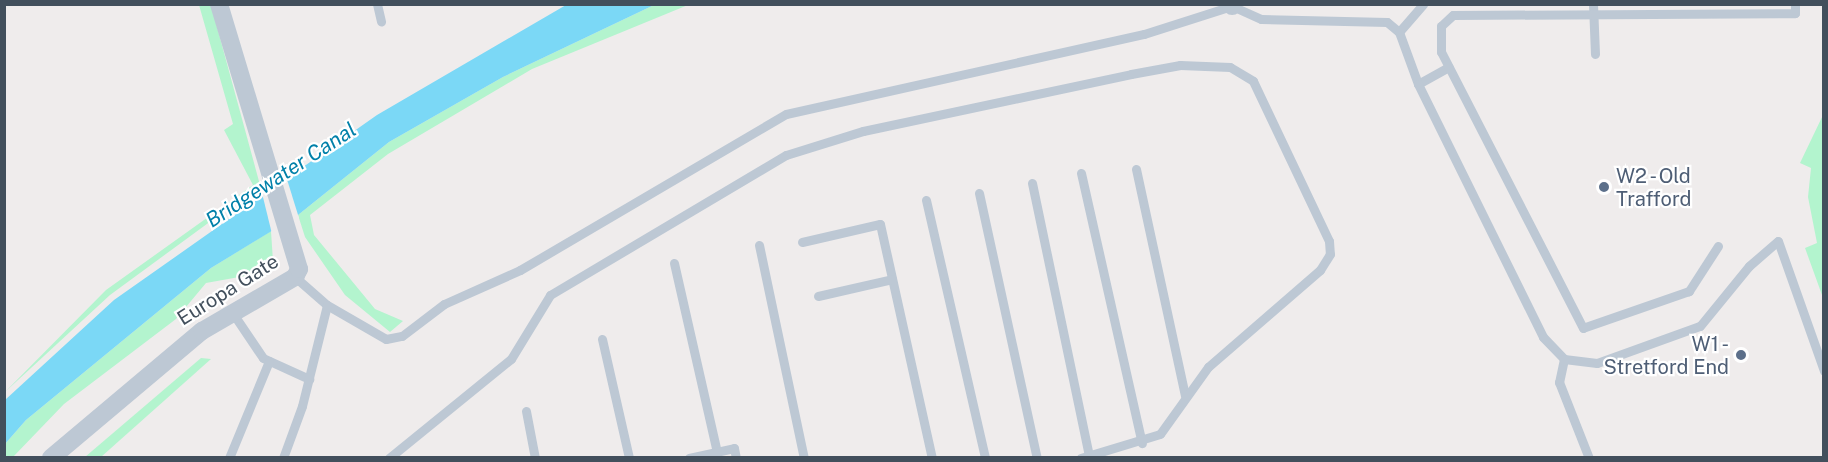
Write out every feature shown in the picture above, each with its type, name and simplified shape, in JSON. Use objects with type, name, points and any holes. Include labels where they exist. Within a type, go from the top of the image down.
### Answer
[{"type":"street","name":"Europa Gate","points":[[51,458],[127,388],[232,312],[295,277],[299,269],[219,4]]},
{"type":"lane","points":[[377,4],[381,22]]},
{"type":"lane","points":[[1399,32],[1423,4]]},
{"type":"lane","points":[[1718,246],[1689,291],[1583,328],[1441,52],[1441,26],[1453,15],[1594,8],[1795,13],[1795,4]]},
{"type":"lane","points":[[295,277],[327,305],[386,339],[402,336],[444,304],[520,270],[786,114],[1144,34],[1231,5],[1260,19],[1387,22],[1399,32],[1418,84],[1543,337],[1564,359],[1597,363],[1700,326],[1749,266],[1778,241],[1824,371]]},
{"type":"lane","points":[[1594,8],[1595,54]]},
{"type":"lane","points":[[389,458],[511,359],[550,295],[786,155],[821,141],[950,112],[1180,64],[1216,64],[1253,81],[1331,248],[1320,270],[1239,336],[1185,396],[1160,434],[1142,443],[1085,457],[1032,183]]},
{"type":"lane","points":[[1418,84],[1449,67]]},
{"type":"lane","points":[[1136,169],[1185,396]]},
{"type":"lane","points":[[1081,173],[1142,443]]},
{"type":"lane","points":[[980,193],[1037,458]]},
{"type":"lane","points":[[926,200],[985,458]]},
{"type":"lane","points":[[802,242],[880,224],[932,458]]},
{"type":"lane","points":[[759,244],[804,458]]},
{"type":"lane","points":[[674,263],[717,452]]},
{"type":"lane","points":[[818,296],[892,279]]},
{"type":"lane","points":[[283,458],[309,379],[327,305]]},
{"type":"lane","points":[[232,312],[269,361],[309,379]]},
{"type":"lane","points":[[602,339],[629,458]]},
{"type":"lane","points":[[1564,359],[1559,382],[1589,458]]},
{"type":"lane","points":[[229,458],[269,361]]},
{"type":"lane","points":[[526,411],[535,458]]},
{"type":"lane","points":[[689,458],[734,448],[736,458]]},
{"type":"green space","points":[[199,5],[211,5],[260,185],[110,295],[5,392],[106,290],[253,185],[224,130],[233,124]]},
{"type":"green space","points":[[654,5],[688,5],[532,69],[388,154],[310,215],[314,235],[375,309],[403,321],[390,332],[345,295],[305,237],[298,215],[389,142],[503,77]]},
{"type":"green space","points":[[1823,115],[1824,295],[1822,295],[1805,248],[1817,243],[1808,197],[1811,168],[1800,163]]},
{"type":"green space","points":[[271,231],[273,261],[245,276],[206,283],[176,319],[64,404],[13,457],[5,458],[5,444],[26,420],[211,268]]},
{"type":"green space","points":[[201,358],[211,359],[101,457],[85,457]]},
{"type":"water","points":[[566,5],[654,5],[503,77],[389,142],[298,215],[211,268],[26,420],[5,444],[5,400],[114,300],[377,115]]},
{"type":"pier","points":[[285,173],[299,218],[272,234],[261,189]]},
{"type":"place","name":"W2 - Old Trafford","points":[[1604,187]]},
{"type":"place","name":"W1 - Stretford End","points":[[1741,355]]},
{"type":"water label","name":"Bridgewater Canal","points":[[281,175]]}]
